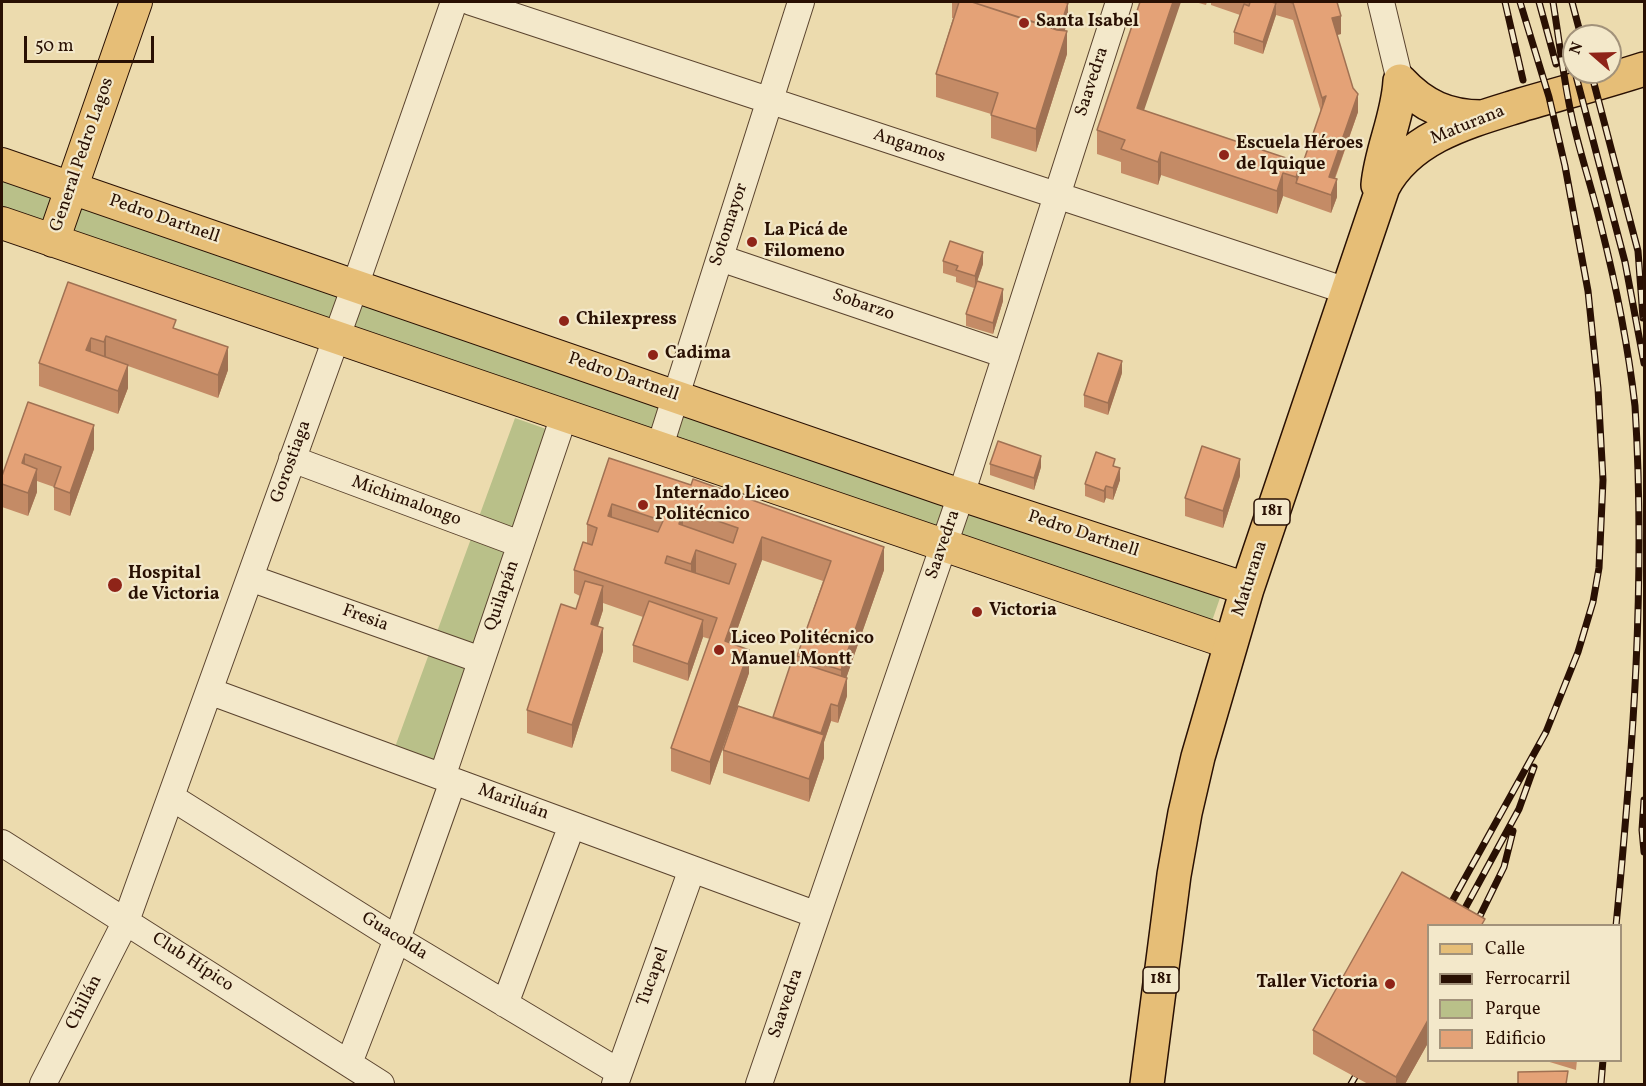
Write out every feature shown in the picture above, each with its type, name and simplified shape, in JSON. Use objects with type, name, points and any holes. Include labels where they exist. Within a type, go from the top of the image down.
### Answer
[{"type":"highway","name":"Maturana","points":[[1148,1084],[1179,844],[1198,758],[1247,589],[1377,200],[1389,176],[1402,160],[1438,135],[1482,117],[1644,69]]},
{"type":"highway","points":[[1400,81],[1419,100],[1431,107],[1455,115],[1482,117]]},
{"type":"highway","points":[[1400,81],[1409,112],[1421,124],[1438,135]]},
{"type":"highway","points":[[1377,200],[1382,165],[1397,111],[1400,81]]},
{"type":"main road","name":"General Pedro Lagos","points":[[53,241],[136,2]]},
{"type":"main road","name":"Pedro Dartnell","points":[[2,164],[961,495],[1247,589]]},
{"type":"main road","points":[[2,224],[1230,643]]},
{"type":"street","name":"Gorostiaga","points":[[126,921],[355,286],[454,2]]},
{"type":"street","name":"Angamos","points":[[471,2],[1347,291]]},
{"type":"street","name":"Sotomayor","points":[[659,449],[801,2]]},
{"type":"street","name":"Saavedra","points":[[759,1084],[961,495],[1119,2]]},
{"type":"street","points":[[1381,2],[1400,81]]},
{"type":"street","name":"Sobarzo","points":[[720,258],[1006,355]]},
{"type":"street","name":"Quilapán","points":[[349,1063],[397,939],[481,660],[564,416]]},
{"type":"street","name":"Michimalongo","points":[[292,459],[520,544]]},
{"type":"street","name":"Fresia","points":[[250,578],[481,660]]},
{"type":"street","name":"Mariluán","points":[[209,691],[817,915]]},
{"type":"street","name":"Guacolda","points":[[171,796],[397,939],[505,1004],[617,1078]]},
{"type":"street","points":[[505,1004],[572,825]]},
{"type":"street","name":"Club Hípico","points":[[2,843],[381,1084]]},
{"type":"street","name":"Tucapel","points":[[617,1078],[692,869]]},
{"type":"street","name":"Chillán","points":[[43,1084],[126,921]]},
{"type":"green space","points":[[2,172],[1221,595],[1212,621],[2,207]]},
{"type":"green space","points":[[515,418],[549,430],[437,762],[395,747]]},
{"type":"building","points":[[959,2],[972,2],[1057,30],[1067,31],[1036,129],[991,115],[998,93],[936,74]]},
{"type":"building","points":[[972,2],[1063,2],[1068,3],[1059,30]]},
{"type":"building","points":[[1140,2],[1173,2],[1137,108],[1301,163],[1296,177],[1283,173],[1277,191],[1161,152],[1158,162],[1121,149],[1125,140],[1097,130]]},
{"type":"building","points":[[1250,2],[1276,3],[1263,42],[1234,32],[1244,4],[1249,6]]},
{"type":"building","points":[[1289,2],[1337,2],[1341,16],[1332,18],[1353,88],[1358,94],[1329,177],[1337,179],[1331,195],[1296,183],[1326,96],[1322,98],[1293,3]]},
{"type":"building","points":[[950,241],[983,252],[975,276],[956,270],[958,266],[943,261]]},
{"type":"building","points":[[977,281],[1003,289],[993,323],[966,314]]},
{"type":"building","points":[[68,282],[176,320],[173,328],[228,347],[218,375],[106,336],[104,342],[91,338],[86,350],[128,365],[118,391],[39,363]]},
{"type":"building","points":[[1098,353],[1122,361],[1108,403],[1084,395]]},
{"type":"building","points":[[28,402],[94,425],[70,493],[54,487],[61,467],[25,454],[22,463],[37,469],[28,493],[2,484],[2,476]]},
{"type":"building","points":[[998,441],[1041,456],[1034,478],[990,464]]},
{"type":"building","points":[[1202,446],[1240,459],[1223,511],[1185,498]]},
{"type":"building","points":[[1096,452],[1115,459],[1113,466],[1120,468],[1113,488],[1106,486],[1104,491],[1085,484]]},
{"type":"building","points":[[609,458],[691,485],[693,479],[884,547],[841,670],[797,656],[831,561],[762,537],[725,641],[749,650],[710,762],[671,748],[717,618],[574,570],[583,542],[592,545],[597,528],[587,524]],"holes":[[[612,504],[663,521],[658,532],[608,516]],[[683,509],[738,528],[733,543],[679,524]],[[696,550],[736,564],[729,584],[665,563],[667,556],[691,564]]]},
{"type":"building","points":[[585,581],[603,586],[591,624],[603,628],[572,725],[527,710],[561,604],[576,609]]},
{"type":"building","points":[[649,601],[703,620],[688,664],[633,645]]},
{"type":"building","points":[[792,660],[847,678],[838,706],[831,704],[821,733],[773,717]]},
{"type":"building","points":[[738,706],[824,735],[809,779],[723,750]]},
{"type":"building","name":"Taller Victoria","points":[[1402,872],[1485,919],[1482,924],[1427,924],[1427,1022],[1396,1077],[1313,1030]]},
{"type":"building","points":[[1568,1071],[1566,1084],[1518,1084],[1518,1072]]},
{"type":"railway","points":[[1505,2],[1523,80]]},
{"type":"railway","points":[[1444,916],[1546,732],[1578,652],[1593,602],[1599,568],[1603,480],[1598,388],[1588,291],[1565,166],[1549,97],[1520,2]]},
{"type":"railway","points":[[1539,2],[1556,64]]},
{"type":"railway","points":[[1553,2],[1571,113],[1612,270],[1635,406],[1639,537],[1636,666],[1628,795],[1616,924]]},
{"type":"railway","points":[[1572,2],[1578,24]]},
{"type":"railway","points":[[1578,84],[1625,262],[1644,363]]},
{"type":"railway","points":[[1594,84],[1638,251],[1643,318]]},
{"type":"railway","points":[[1457,923],[1519,809],[1534,767]]},
{"type":"railway","points":[[1644,800],[1642,830],[1644,852]]},
{"type":"railway","points":[[1476,924],[1504,867],[1513,831]]},
{"type":"railway","points":[[1601,1084],[1603,1062]]},
{"type":"railway","points":[[1351,1084],[1355,1077]]},
{"type":"place","name":"Santa Isabel","points":[[1024,23]]},
{"type":"place","name":"Escuela Héroes de Iquique","points":[[1224,155]]},
{"type":"place","name":"La Picá de Filomeno","points":[[752,242]]},
{"type":"place","name":"Chilexpress","points":[[564,321]]},
{"type":"place","name":"Cadima","points":[[653,355]]},
{"type":"place","name":"Internado Liceo Politécnico","points":[[643,505]]},
{"type":"place","name":"Hospital de Victoria","points":[[115,585]]},
{"type":"place","name":"Victoria","points":[[977,612]]},
{"type":"place","name":"Liceo Politécnico Manuel Montt","points":[[719,650]]},
{"type":"place","name":"Taller Victoria","points":[[1390,984]]}]
